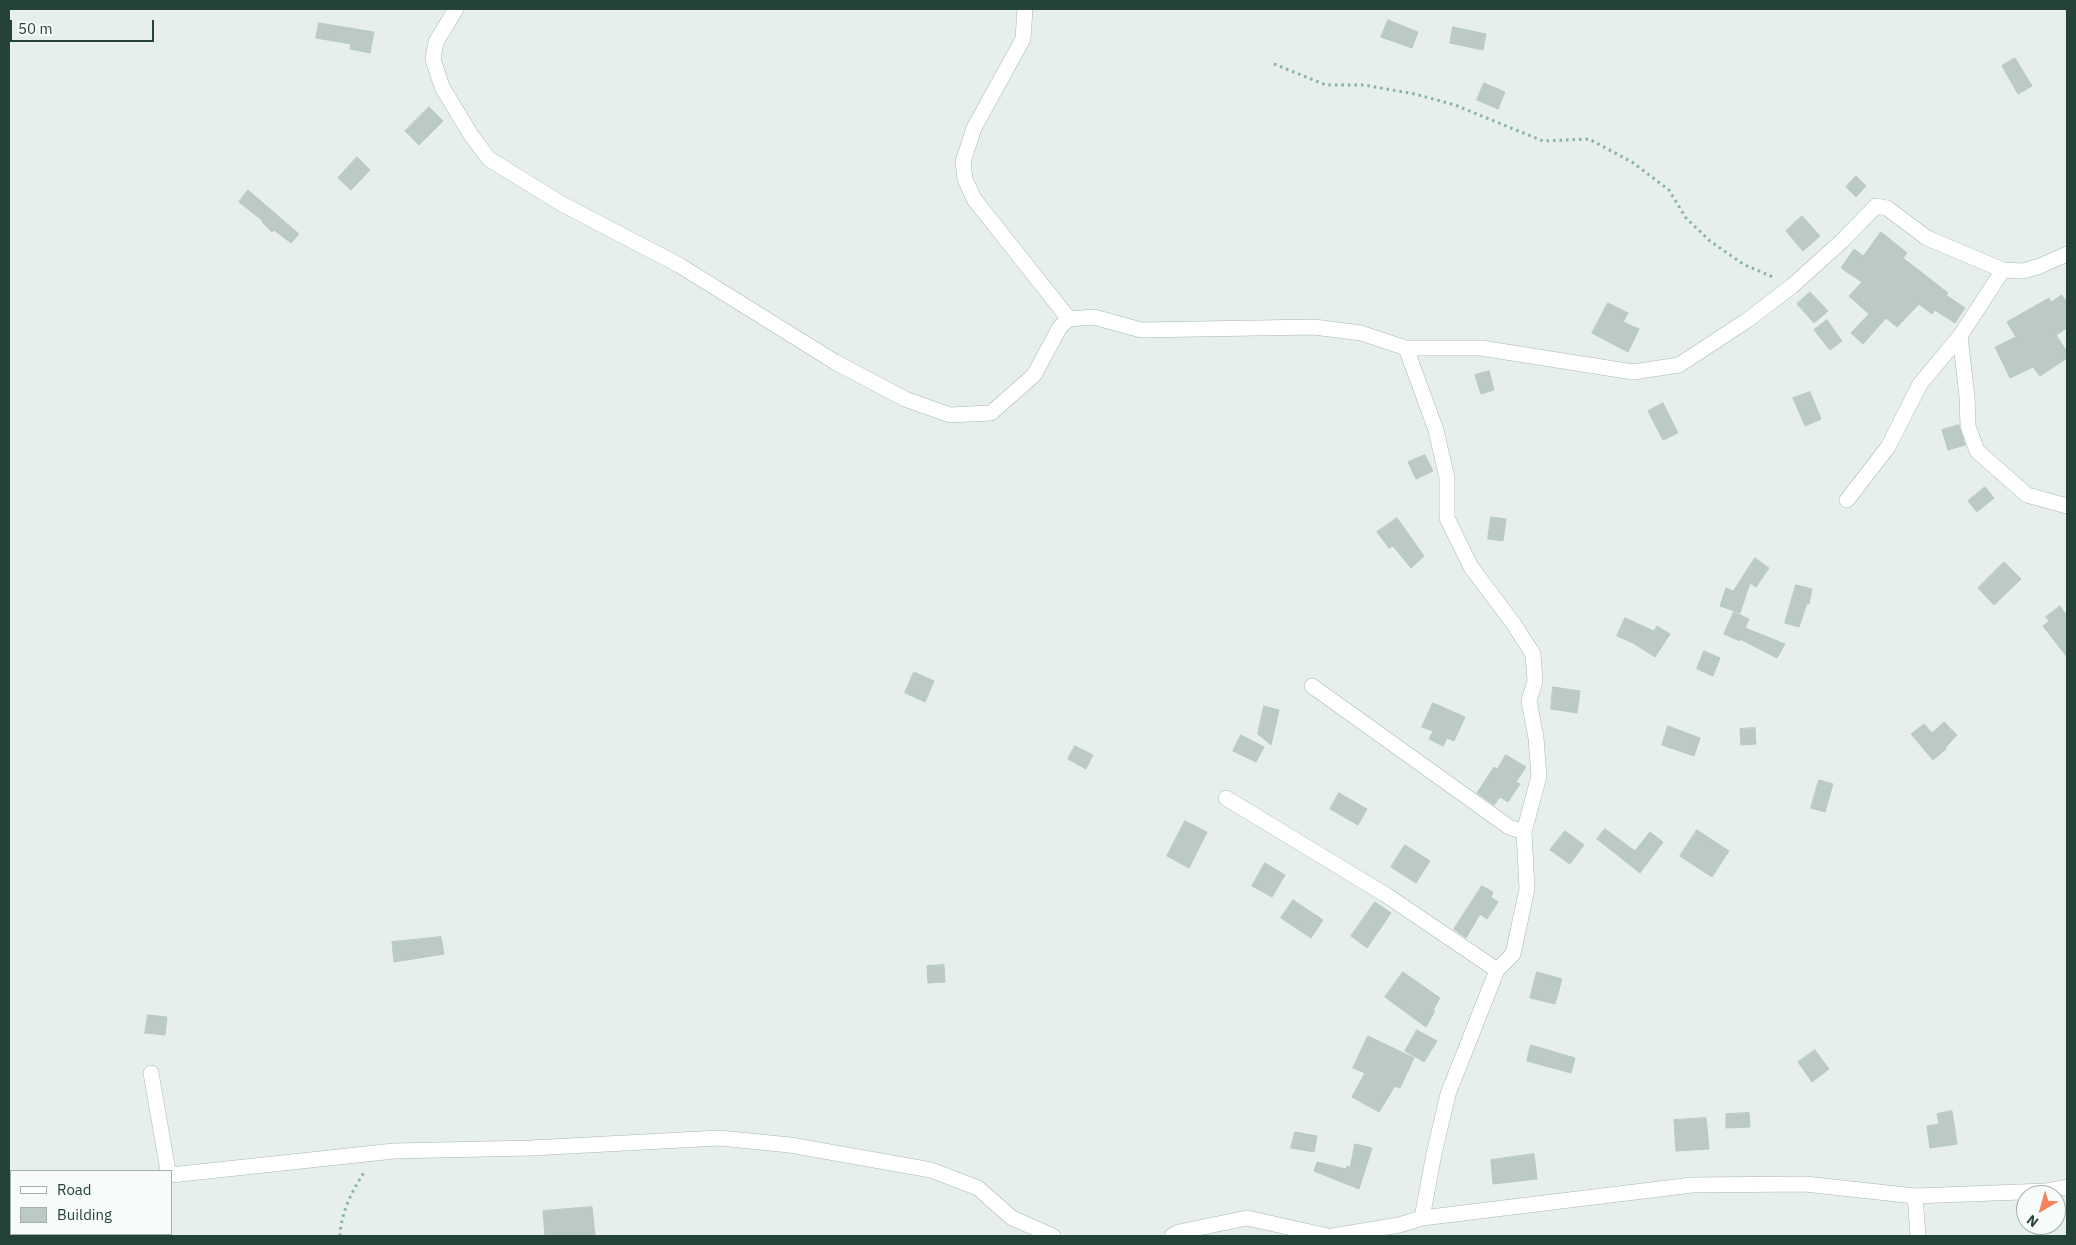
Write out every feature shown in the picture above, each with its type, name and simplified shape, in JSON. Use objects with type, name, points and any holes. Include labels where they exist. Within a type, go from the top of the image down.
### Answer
[{"type":"street","points":[[456,9],[436,42],[433,59],[442,87],[471,134],[490,159],[562,204],[679,265],[836,362],[905,399],[950,415],[991,412],[1034,375],[1060,327],[1069,319],[1094,317],[1141,330],[1314,327],[1362,333],[1406,348],[1481,348],[1633,372],[1679,365],[1749,318],[1792,286],[1842,241],[1876,206],[1887,208],[1927,238],[2002,270],[2023,271],[2067,254]]},
{"type":"street","points":[[1025,9],[1023,39],[974,128],[963,162],[966,179],[974,199],[1069,319]]},
{"type":"street","points":[[1847,500],[1888,446],[1920,384],[1960,336],[2002,270]]},
{"type":"street","points":[[1960,336],[1967,397],[1968,426],[1977,451],[2027,494],[2067,506]]},
{"type":"street","points":[[1406,348],[1436,430],[1447,478],[1447,518],[1471,567],[1513,623],[1533,654],[1535,681],[1529,701],[1536,738],[1539,776],[1524,832],[1527,889],[1513,954],[1497,970],[1448,1094],[1422,1218]]},
{"type":"street","points":[[1312,686],[1509,827],[1524,832]]},
{"type":"street","points":[[1226,798],[1386,895],[1497,970]]},
{"type":"street","points":[[151,1073],[168,1170]]},
{"type":"street","points":[[172,1175],[394,1151],[531,1148],[719,1138],[790,1145],[930,1170],[978,1188],[1012,1218],[1053,1236]]},
{"type":"street","points":[[1332,1236],[1398,1225],[1422,1218],[1692,1185],[1804,1184],[1915,1196],[2046,1191],[2067,1187]]},
{"type":"street","points":[[1915,1196],[1918,1236]]},
{"type":"street","points":[[1172,1236],[1179,1232],[1247,1218],[1328,1236]]},
{"type":"path","points":[[1274,64],[1326,85],[1364,85],[1415,94],[1455,105],[1543,141],[1589,139],[1632,162],[1669,190],[1686,218],[1710,241],[1743,264],[1792,286]]},
{"type":"path","points":[[340,1236],[341,1221],[350,1198],[366,1169]]},
{"type":"building","points":[[1388,20],[1418,32],[1412,48],[1381,37]]},
{"type":"building","points":[[319,23],[374,32],[370,53],[350,49],[351,44],[316,38]]},
{"type":"building","points":[[1453,27],[1486,34],[1483,50],[1450,43]]},
{"type":"building","points":[[2015,58],[2032,86],[2018,94],[2002,66]]},
{"type":"building","points":[[1484,83],[1505,92],[1498,109],[1477,100]]},
{"type":"building","points":[[429,107],[443,121],[419,145],[405,131]]},
{"type":"building","points":[[357,157],[370,170],[351,190],[338,178]]},
{"type":"building","points":[[1856,176],[1866,186],[1856,197],[1846,187]]},
{"type":"building","points":[[248,190],[299,234],[291,243],[274,230],[272,232],[263,221],[239,202]]},
{"type":"building","points":[[1802,216],[1820,236],[1803,251],[1786,231]]},
{"type":"building","points":[[1881,232],[1907,253],[1903,258],[1948,293],[1946,295],[1965,308],[1955,323],[1935,310],[1932,314],[1919,304],[1897,327],[1886,318],[1863,344],[1851,333],[1869,314],[1849,296],[1862,282],[1841,268],[1854,249],[1863,256]]},
{"type":"building","points":[[1810,292],[1828,311],[1814,323],[1797,304]]},
{"type":"building","points":[[2062,295],[2067,303],[2067,328],[2056,335],[2067,352],[2067,358],[2040,376],[2033,367],[2010,378],[1995,347],[2016,337],[2007,322],[2049,298],[2051,302]]},
{"type":"building","points":[[1608,303],[1628,313],[1623,322],[1639,329],[1628,352],[1592,333]]},
{"type":"building","points":[[1827,320],[1842,341],[1830,350],[1814,330]]},
{"type":"building","points":[[1489,371],[1494,390],[1481,394],[1475,375]]},
{"type":"building","points":[[1810,392],[1821,419],[1805,426],[1793,398]]},
{"type":"building","points":[[1663,403],[1678,433],[1663,440],[1648,411]]},
{"type":"building","points":[[1959,425],[1965,445],[1948,450],[1942,430]]},
{"type":"building","points":[[1425,455],[1433,471],[1416,479],[1408,462]]},
{"type":"building","points":[[1985,487],[1994,498],[1977,512],[1968,501]]},
{"type":"building","points":[[1491,517],[1506,519],[1503,541],[1488,539]]},
{"type":"building","points":[[1397,518],[1424,556],[1411,568],[1393,546],[1389,548],[1377,532]]},
{"type":"building","points":[[1755,558],[1769,568],[1756,587],[1750,583],[1740,613],[1720,606],[1726,588],[1733,591]]},
{"type":"building","points":[[2004,562],[2021,579],[1994,605],[1978,588]]},
{"type":"building","points":[[1796,585],[1812,589],[1809,604],[1807,603],[1799,627],[1785,623]]},
{"type":"building","points":[[2060,606],[2067,616],[2067,657],[2043,626],[2049,621],[2046,617]]},
{"type":"building","points":[[1734,612],[1749,619],[1745,628],[1785,644],[1777,658],[1740,639],[1740,641],[1724,634]]},
{"type":"building","points":[[1625,618],[1654,631],[1657,626],[1670,634],[1655,657],[1633,643],[1617,636]]},
{"type":"building","points":[[1704,651],[1720,658],[1713,676],[1697,669]]},
{"type":"building","points":[[914,672],[934,681],[925,702],[905,693]]},
{"type":"building","points":[[1553,687],[1580,691],[1577,713],[1551,709]]},
{"type":"building","points":[[1433,703],[1465,717],[1454,741],[1447,738],[1443,746],[1429,739],[1433,731],[1422,727]]},
{"type":"building","points":[[1264,706],[1279,710],[1271,745],[1258,734]]},
{"type":"building","points":[[1944,722],[1957,735],[1946,749],[1933,760],[1911,734],[1924,724],[1932,733]]},
{"type":"building","points":[[1668,726],[1700,738],[1694,756],[1662,745]]},
{"type":"building","points":[[1755,728],[1756,744],[1741,745],[1740,729]]},
{"type":"building","points":[[1241,735],[1264,747],[1256,762],[1233,751]]},
{"type":"building","points":[[1075,746],[1093,755],[1086,769],[1068,759]]},
{"type":"building","points":[[1506,755],[1526,767],[1516,782],[1520,784],[1508,802],[1500,797],[1494,805],[1477,793],[1494,767],[1497,769]]},
{"type":"building","points":[[1819,780],[1833,784],[1825,812],[1811,808]]},
{"type":"building","points":[[1339,793],[1367,809],[1358,825],[1330,809]]},
{"type":"building","points":[[1185,821],[1207,832],[1189,868],[1167,856]]},
{"type":"building","points":[[1605,829],[1635,851],[1650,832],[1663,842],[1640,873],[1597,839]]},
{"type":"building","points":[[1697,830],[1729,851],[1712,877],[1680,856]]},
{"type":"building","points":[[1565,831],[1584,845],[1570,864],[1550,850]]},
{"type":"building","points":[[1405,845],[1430,861],[1416,883],[1391,867]]},
{"type":"building","points":[[1265,863],[1285,875],[1272,897],[1252,886]]},
{"type":"building","points":[[1482,886],[1493,892],[1491,897],[1498,902],[1487,919],[1480,914],[1466,938],[1454,929]]},
{"type":"building","points":[[1293,900],[1323,920],[1311,938],[1281,918]]},
{"type":"building","points":[[1375,902],[1391,913],[1367,948],[1351,936]]},
{"type":"building","points":[[441,937],[444,954],[394,962],[392,942]]},
{"type":"building","points":[[944,965],[945,982],[928,983],[927,966]]},
{"type":"building","points":[[1403,972],[1440,998],[1426,1027],[1385,997]]},
{"type":"building","points":[[1537,972],[1562,979],[1555,1004],[1530,998]]},
{"type":"building","points":[[148,1015],[167,1017],[165,1035],[145,1033]]},
{"type":"building","points":[[1417,1030],[1437,1041],[1424,1062],[1405,1051]]},
{"type":"building","points":[[1368,1036],[1414,1058],[1400,1088],[1395,1086],[1379,1112],[1352,1097],[1365,1073],[1353,1068]]},
{"type":"building","points":[[1531,1045],[1575,1058],[1571,1073],[1527,1061]]},
{"type":"building","points":[[1815,1050],[1829,1069],[1812,1082],[1798,1062]]},
{"type":"building","points":[[1952,1111],[1957,1144],[1930,1148],[1927,1126],[1939,1124],[1937,1114]]},
{"type":"building","points":[[1749,1113],[1750,1127],[1726,1128],[1726,1114]]},
{"type":"building","points":[[1706,1118],[1709,1149],[1676,1151],[1674,1120]]},
{"type":"building","points":[[1295,1132],[1317,1136],[1314,1152],[1291,1148]]},
{"type":"building","points":[[1355,1144],[1372,1148],[1359,1189],[1314,1171],[1317,1162],[1346,1169],[1347,1166],[1350,1167]]},
{"type":"building","points":[[1534,1154],[1537,1179],[1493,1184],[1491,1160]]},
{"type":"building","points":[[592,1207],[595,1236],[545,1236],[543,1211]]}]
